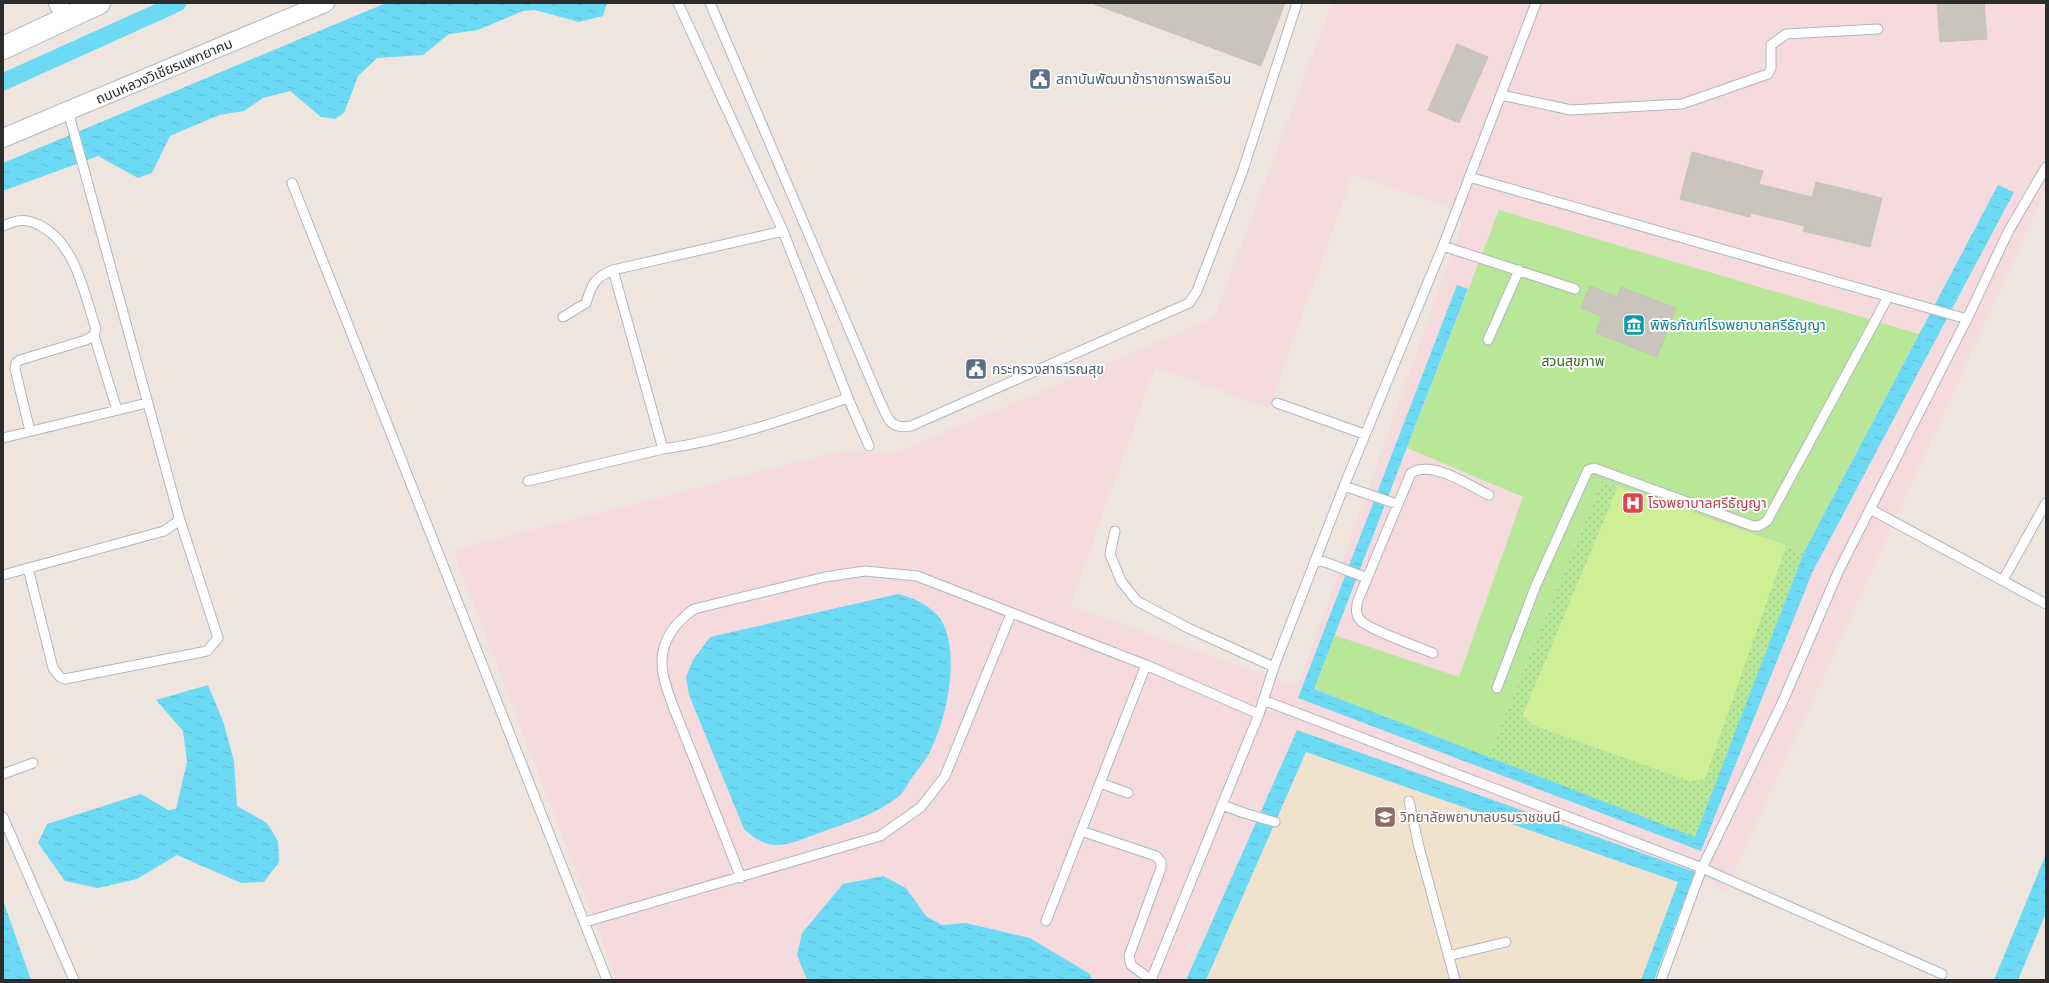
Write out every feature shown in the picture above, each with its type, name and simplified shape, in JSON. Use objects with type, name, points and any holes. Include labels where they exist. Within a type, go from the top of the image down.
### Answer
[{"type":"street","points":[[3,48],[62,11],[99,3]]},
{"type":"street","name":"ถนนหลวงวิเชียรแพทยาคม","points":[[3,138],[325,3]]},
{"type":"lane","points":[[678,3],[783,231],[848,398],[869,446]]},
{"type":"lane","points":[[710,3],[879,399],[891,424],[900,428],[911,426],[1189,303],[1197,292],[1242,173],[1297,3]]},
{"type":"lane","points":[[1081,831],[1156,856],[1161,862],[1161,868],[1129,956],[1130,965],[1151,980],[1226,806],[1274,667],[1315,560],[1364,434],[1443,246],[1536,3]]},
{"type":"lane","points":[[1501,95],[1571,110],[1682,104],[1768,74],[1771,68],[1771,45],[1786,34],[1878,29]]},
{"type":"lane","points":[[28,568],[53,668],[60,677],[65,679],[207,651],[218,638],[179,517],[68,111]]},
{"type":"lane","points":[[1661,980],[1702,868],[1783,701],[1839,570],[1966,319],[2008,232],[2046,167]]},
{"type":"lane","points":[[1469,177],[1966,319]]},
{"type":"lane","points":[[292,183],[607,980]]},
{"type":"lane","points":[[3,226],[18,220],[30,220],[51,231],[66,247],[76,268],[96,329],[94,335],[117,410]]},
{"type":"lane","points":[[563,317],[586,303],[592,284],[601,275],[613,270],[783,231]]},
{"type":"lane","points":[[1443,246],[1575,289]]},
{"type":"lane","points":[[613,270],[664,449]]},
{"type":"lane","points":[[1488,340],[1519,270]]},
{"type":"lane","points":[[1497,688],[1536,584],[1588,470],[1594,468],[1753,526],[1764,523],[1767,521],[1888,297]]},
{"type":"lane","points":[[30,431],[15,369],[16,363],[20,360],[86,340],[94,335]]},
{"type":"lane","points":[[528,481],[768,426],[848,398]]},
{"type":"lane","points":[[3,438],[147,403]]},
{"type":"lane","points":[[1277,403],[1364,434]]},
{"type":"lane","points":[[1433,653],[1367,626],[1360,621],[1356,610],[1364,577],[1393,503],[1411,473],[1418,469],[1427,468],[1437,470],[1489,496]]},
{"type":"lane","points":[[1344,486],[1393,503]]},
{"type":"lane","points":[[2003,580],[2046,503]]},
{"type":"lane","points":[[1870,509],[2046,604]]},
{"type":"lane","points":[[3,575],[164,531],[177,522],[179,517]]},
{"type":"lane","points":[[1115,531],[1110,554],[1121,581],[1137,601],[1188,628],[1274,667]]},
{"type":"lane","points":[[1315,560],[1364,577]]},
{"type":"lane","points":[[741,878],[672,702],[661,665],[663,650],[670,633],[680,620],[694,609],[825,577],[865,571],[917,576],[1011,614],[1146,665],[1259,714]]},
{"type":"lane","points":[[585,922],[741,878],[880,836],[922,807],[945,776],[1011,614]]},
{"type":"lane","points":[[1046,921],[1146,665]]},
{"type":"lane","points":[[1263,700],[1304,714],[1702,868],[1942,974]]},
{"type":"lane","points":[[3,774],[33,763]]},
{"type":"lane","points":[[1100,784],[1128,793]]},
{"type":"lane","points":[[1409,801],[1419,847],[1455,980]]},
{"type":"lane","points":[[1226,806],[1275,822]]},
{"type":"lane","points":[[3,817],[74,980]]},
{"type":"lane","points":[[1448,956],[1506,942]]},
{"type":"shaded area","name":"โรงพยาบาลศรีธัญญา","points":[[1332,3],[2046,3],[2046,190],[1725,892],[1695,872],[1297,730],[1186,980],[617,980],[453,550],[848,449],[890,455],[1214,318]],"holes":[[[1353,174],[1466,213],[1298,686],[1070,606],[1155,368],[1269,408]]]},
{"type":"shaded area","name":"วิทยาลัยพยาบาลบรมราชชนนี","points":[[1306,751],[1678,882],[1641,980],[1206,980]]},
{"type":"green space","name":"สวนสุขภาพ","points":[[1499,210],[1919,334],[1804,552],[1602,481],[1488,757],[1314,689],[1334,635],[1459,677],[1523,497],[1407,448]]},
{"type":"green space","points":[[1602,481],[1618,487],[1523,715],[1533,725],[1690,781],[1705,778],[1786,546],[1804,552],[1695,838],[1488,757]]},
{"type":"green space","points":[[1618,487],[1786,546],[1705,778],[1690,781],[1533,725],[1523,715]]},
{"type":"water","points":[[386,3],[607,3],[603,16],[579,22],[535,10],[523,11],[478,30],[449,34],[423,55],[377,58],[358,76],[344,113],[335,119],[321,117],[290,91],[263,98],[244,111],[219,115],[170,136],[152,173],[138,178],[98,156],[3,191],[3,163]]},
{"type":"water","points":[[1998,185],[2014,192],[1812,573],[1701,851],[1298,698],[1457,285],[1468,289],[1314,689],[1695,837],[1804,552]]},
{"type":"water","points":[[898,594],[910,597],[935,612],[946,631],[950,648],[951,667],[945,707],[934,743],[927,757],[901,794],[890,803],[871,813],[798,841],[780,845],[772,845],[754,837],[744,829],[689,695],[686,677],[693,660],[710,637]]},
{"type":"water","points":[[208,685],[223,721],[234,761],[237,806],[267,823],[278,841],[279,862],[264,882],[241,883],[177,855],[137,879],[98,888],[65,881],[38,843],[47,824],[141,794],[168,810],[176,809],[187,762],[183,731],[156,700]]},
{"type":"water","points":[[1297,730],[1695,872],[1654,980],[1641,980],[1678,882],[1306,752],[1206,980],[1186,980]]},
{"type":"water","points":[[2046,854],[2046,913],[2018,980],[1994,980]]},
{"type":"water","points":[[883,876],[906,888],[926,916],[942,925],[966,923],[1030,938],[1090,974],[1092,980],[807,980],[797,955],[802,933],[843,884]]},
{"type":"water","points":[[3,900],[31,980],[3,980]]},
{"type":"building","points":[[1094,3],[1285,3],[1261,66]]},
{"type":"building","points":[[1937,3],[1984,3],[1987,39],[1940,42]]},
{"type":"building","points":[[1457,44],[1488,57],[1459,123],[1428,110]]},
{"type":"building","points":[[1692,152],[1763,171],[1759,184],[1812,197],[1816,182],[1882,198],[1870,247],[1803,231],[1805,226],[1751,213],[1750,217],[1680,199]]},
{"type":"building","name":"พิพิธภัณฑ์โรงพยาบาลศรีธัญญา","points":[[1590,286],[1617,297],[1621,287],[1676,308],[1657,357],[1596,333],[1602,317],[1581,308]]},
{"type":"waterway","points":[[3,82],[178,3]]},
{"type":"place","name":"สถาบันพัฒนาข้าราชการพลเรือน","points":[[1040,79]]},
{"type":"place","name":"พิพิธภัณฑ์โรงพยาบาลศรีธัญญา","points":[[1634,325]]},
{"type":"place","name":"กระทรวงสาธารณสุข","points":[[976,369]]},
{"type":"place","name":"โรงพยาบาลศรีธัญญา","points":[[1633,503]]},
{"type":"place","name":"วิทยาลัยพยาบาลบรมราชชนนี","points":[[1385,817]]}]
